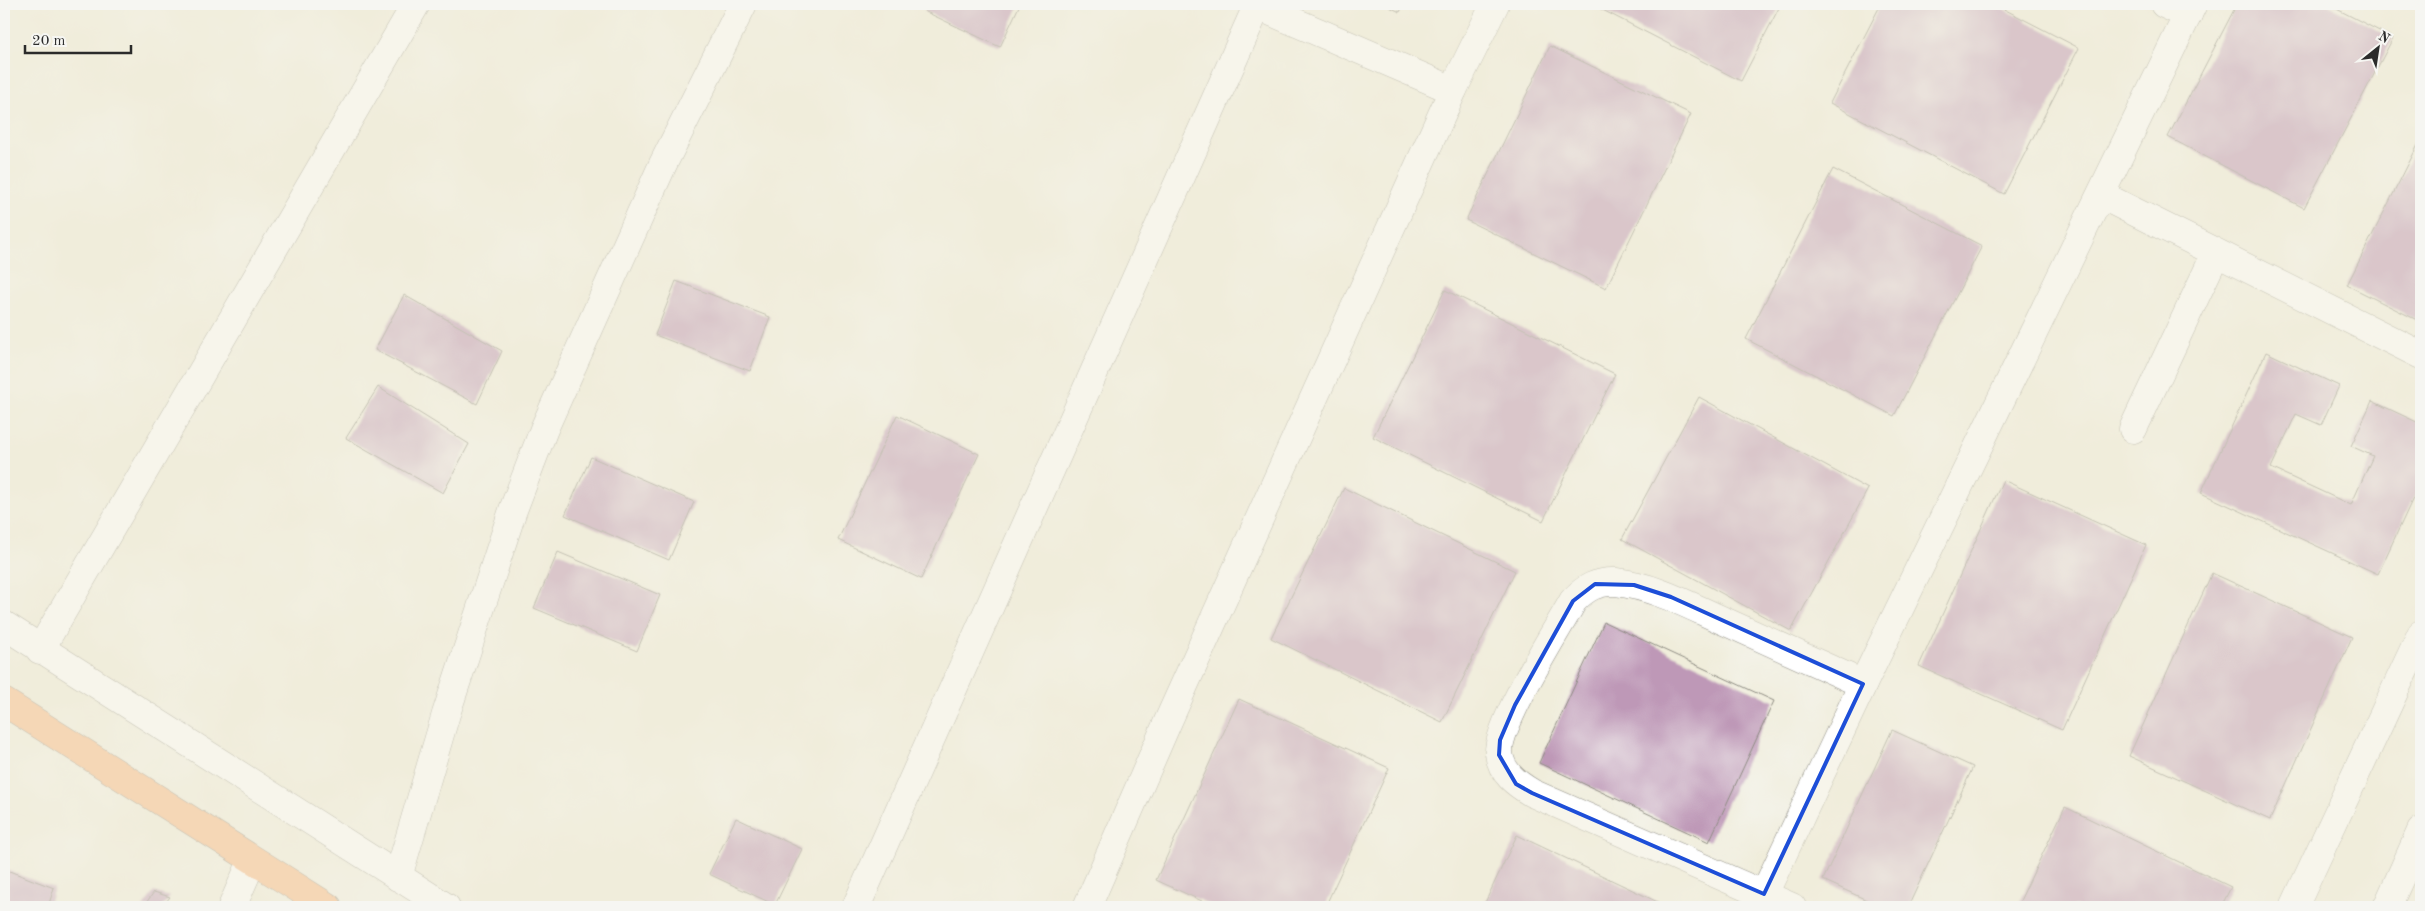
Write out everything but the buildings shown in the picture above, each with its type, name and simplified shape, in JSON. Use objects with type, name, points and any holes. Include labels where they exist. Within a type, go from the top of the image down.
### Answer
[{"type":"main road","points":[[4,702],[252,861],[328,907]]},
{"type":"street","points":[[40,650],[416,4]]},
{"type":"street","points":[[398,877],[446,714],[513,510],[544,429],[663,164],[743,4]]},
{"type":"street","points":[[856,907],[1256,4],[1453,90]]},
{"type":"street","points":[[1087,907],[1168,719],[1453,90],[1495,4]]},
{"type":"street","points":[[1761,901],[1863,684],[2100,195],[2182,7]]},
{"type":"street","points":[[2100,195],[2421,355]]},
{"type":"street","points":[[2133,429],[2216,253]]},
{"type":"street","points":[[1792,907],[1761,901],[1516,784],[1506,772],[1499,755],[1500,740],[1515,706],[1573,602],[1583,590],[1596,584],[1614,582],[1634,585],[1671,597],[1863,684]]},
{"type":"street","points":[[4,626],[446,907]]},
{"type":"street","points":[[2294,907],[2421,634]]},
{"type":"street","points":[[2387,907],[2421,831]]},
{"type":"street","points":[[232,907],[252,861]]},
{"type":"highlighted area","points":[[1595,584],[1634,585],[1671,597],[1863,684],[1764,894],[1532,793],[1516,784],[1499,755],[1500,740],[1515,705],[1573,601]]}]
